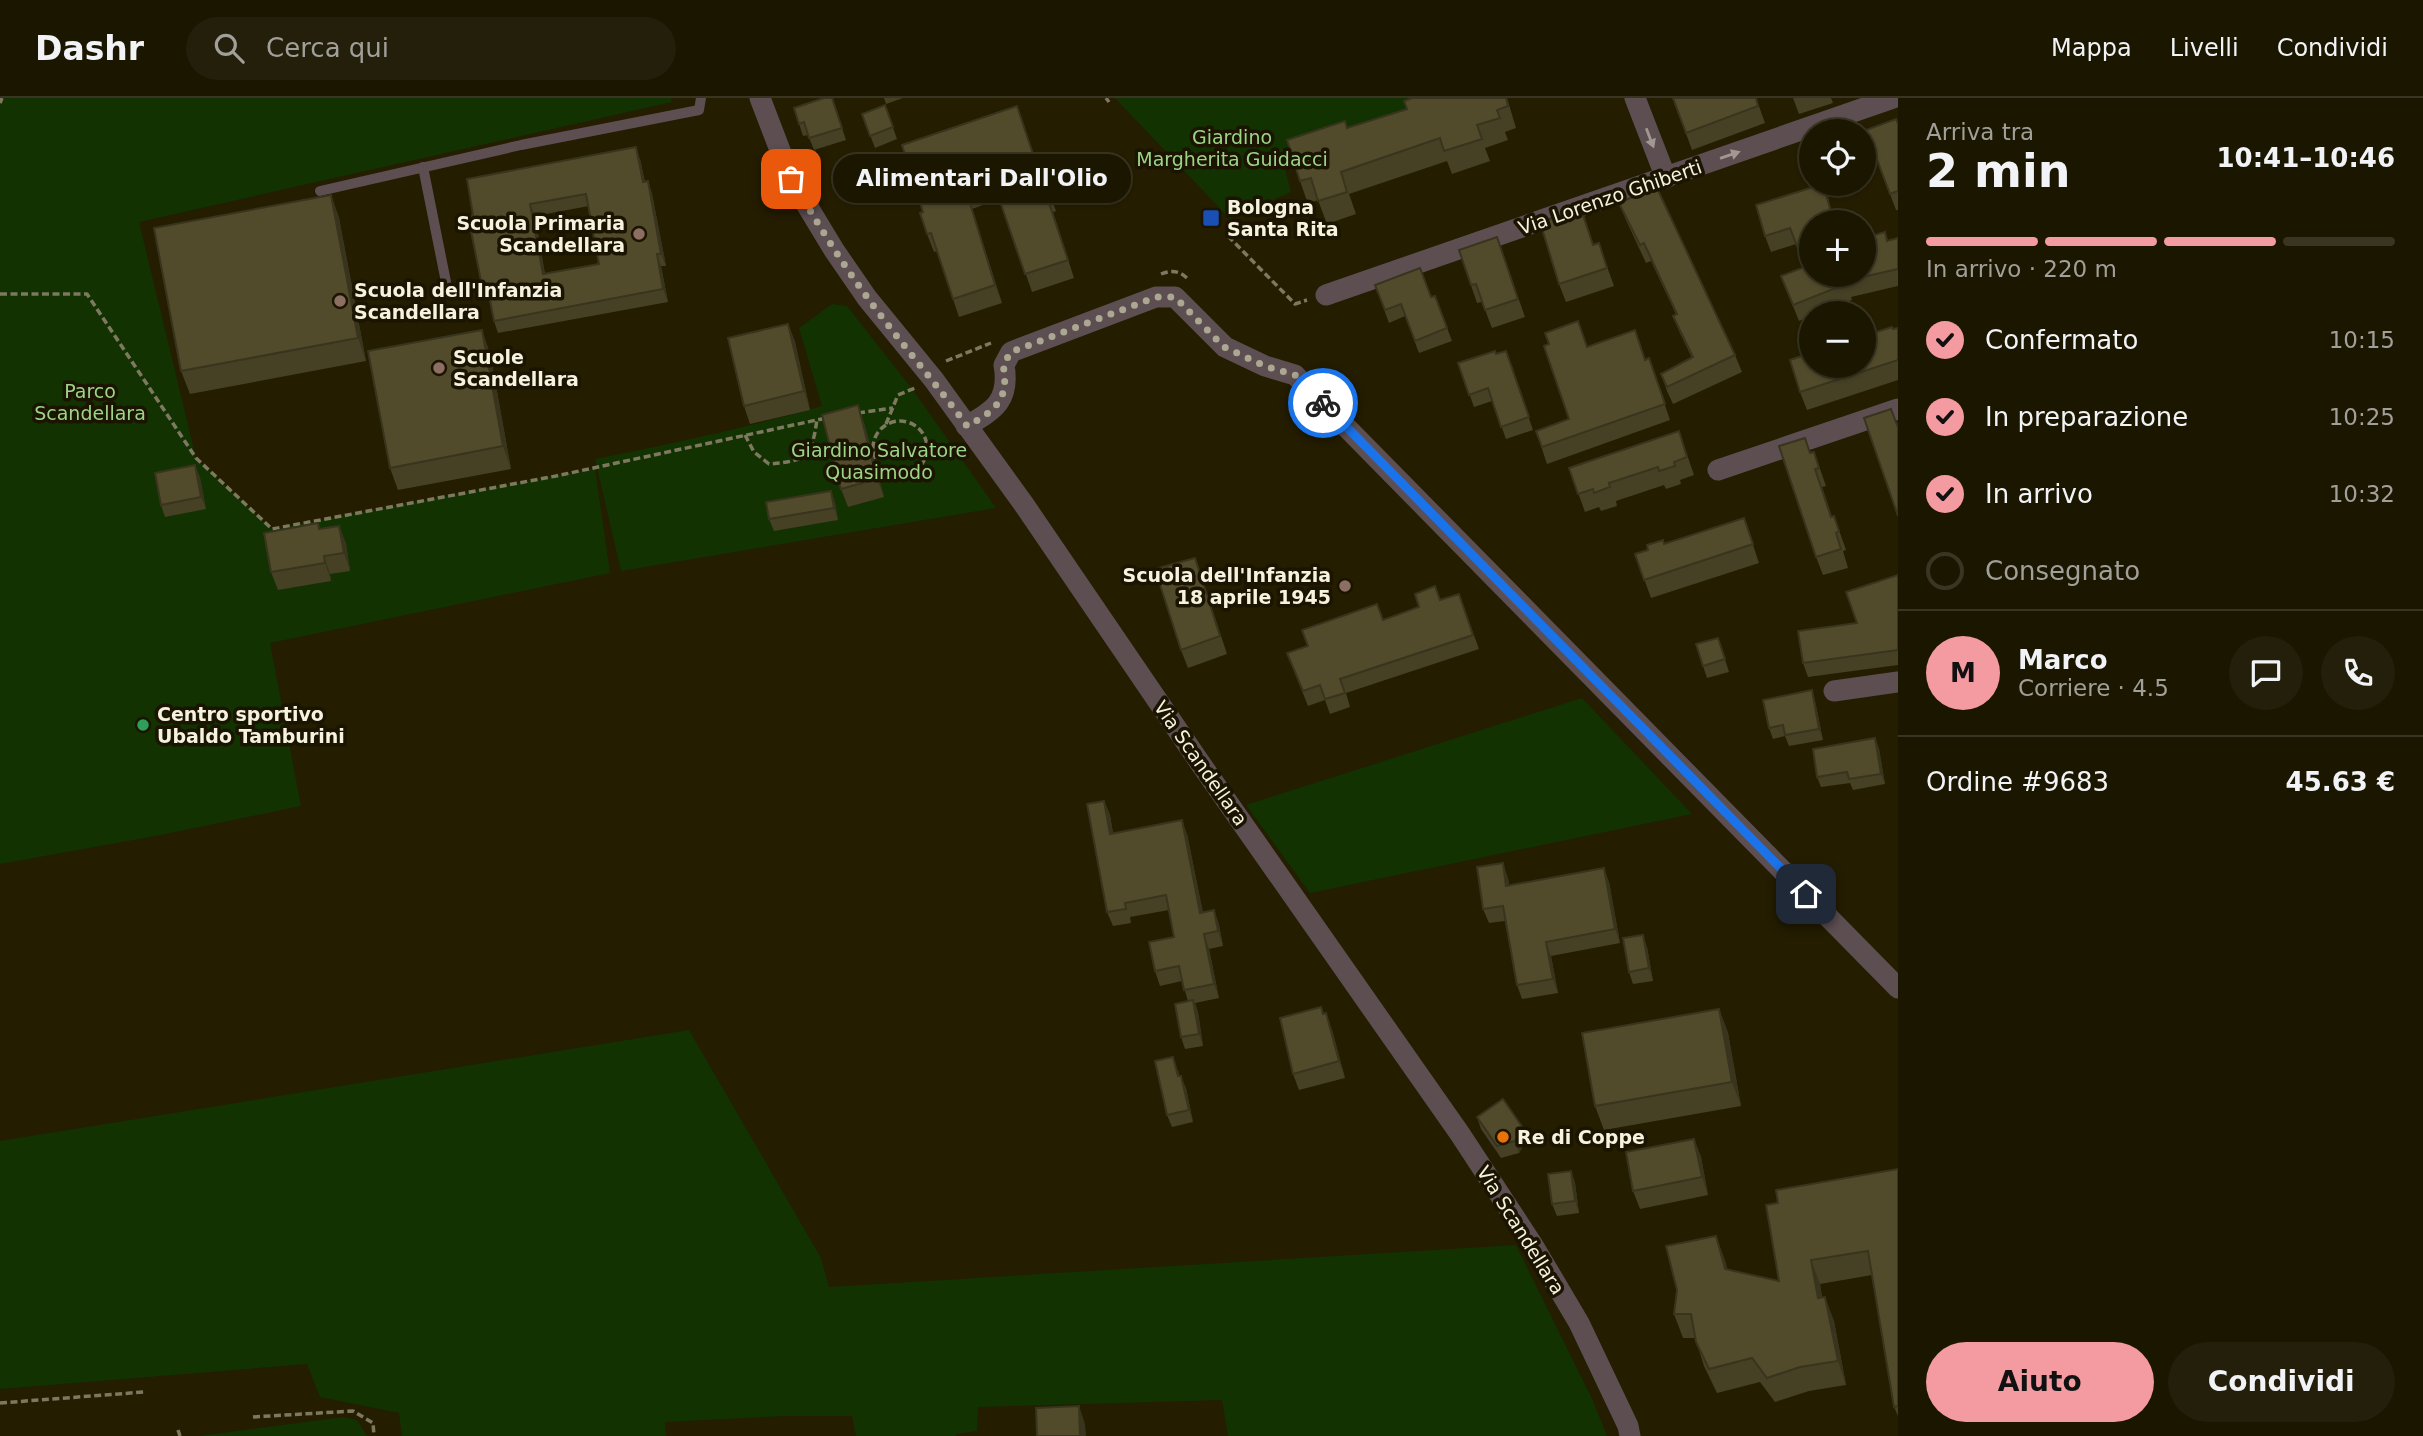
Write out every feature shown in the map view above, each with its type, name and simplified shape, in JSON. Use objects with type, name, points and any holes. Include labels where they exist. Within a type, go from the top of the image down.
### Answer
[{"type":"street","name":"Via Scandellara","points":[[760,98],[791,179],[834,250],[867,298],[934,380],[1025,506],[1205,770],[1433,1095],[1534,1247],[1579,1324],[1628,1426],[1630,1436]]},
{"type":"street","points":[[1635,98],[1666,177]]},
{"type":"street","name":"Via Lorenzo Ghiberti","points":[[1326,295],[1894,98]]},
{"type":"street","points":[[967,426],[987,415],[999,402],[1007,382],[1003,365],[1011,352],[1156,297],[1175,297],[1224,347],[1265,366],[1295,375],[1898,988]]},
{"type":"street","points":[[1717,470],[1898,409]]},
{"type":"street","points":[[1833,691],[1898,681]]},
{"type":"lane","points":[[320,191],[522,145],[699,110],[701,98]]},
{"type":"lane","points":[[423,167],[448,292]]},
{"type":"path","points":[[0,103],[2,98]]},
{"type":"path","points":[[1228,236],[1295,304],[1326,295]]},
{"type":"path","points":[[0,294],[87,294],[196,458],[272,530],[556,476],[830,417]]},
{"type":"path","points":[[886,424],[903,421],[911,423],[924,435],[927,452],[924,461],[912,472],[903,474],[886,470],[875,456],[875,439],[886,424],[898,395],[908,391]]},
{"type":"path","points":[[855,414],[893,408]]},
{"type":"path","points":[[745,435],[754,452],[769,464],[797,462],[814,445],[817,419]]},
{"type":"path","points":[[0,1403],[144,1392]]},
{"type":"path","points":[[253,1417],[353,1410],[373,1423],[374,1436]]},
{"type":"path","points":[[178,1430],[180,1436]]},
{"type":"green space","name":"Parco Scandellara","points":[[0,98],[671,98],[672,102],[139,222],[196,458],[272,529],[595,468],[610,573],[270,643],[301,806],[0,864]]},
{"type":"green space","name":"Giardino Margherita Guidacci","points":[[1115,98],[1470,98],[1282,157],[1291,192],[1230,219]]},
{"type":"green space","name":"Giardino Salvatore Quasimodo","points":[[832,304],[847,306],[913,390],[996,508],[621,571],[595,459],[709,435],[822,406],[799,328]]},
{"type":"green space","points":[[1582,698],[1692,814],[1310,893],[1246,805]]},
{"type":"green space","points":[[689,1030],[821,1258],[829,1287],[1516,1245],[1593,1401],[1607,1436],[1228,1436],[1222,1400],[978,1407],[977,1431],[956,1436],[856,1436],[852,1416],[786,1416],[665,1422],[666,1436],[402,1436],[399,1413],[320,1397],[307,1364],[0,1389],[0,1141]]},
{"type":"green space","points":[[343,1417],[357,1420],[367,1436],[199,1436]]},
{"type":"building","points":[[832,98],[842,128],[809,138],[804,122],[799,124],[794,108]]},
{"type":"building","points":[[1412,98],[1506,98],[1508,106],[1497,110],[1500,118],[1477,125],[1482,139],[1444,151],[1440,138],[1341,172],[1347,192],[1318,201],[1311,178],[1300,181],[1287,140],[1345,121],[1347,128],[1407,109],[1404,101]]},
{"type":"building","points":[[1673,98],[1756,98],[1758,106],[1686,133]]},
{"type":"building","points":[[885,105],[893,127],[870,136],[862,114]]},
{"type":"building","points":[[1017,106],[1039,172],[1042,172],[1049,193],[1046,194],[1068,260],[1025,274],[993,181],[966,190],[995,285],[953,299],[931,233],[927,234],[920,213],[923,212],[902,145]]},
{"type":"building","points":[[1896,119],[1898,124],[1898,191],[1890,194],[1876,157],[1876,126]]},
{"type":"building","points":[[636,147],[643,182],[648,181],[661,254],[657,254],[663,289],[494,321],[487,285],[482,286],[468,216],[473,215],[467,179]],"holes":[[[586,194],[599,264],[543,274],[530,204]]]},
{"type":"building","points":[[1656,186],[1735,355],[1667,387],[1661,374],[1693,357],[1673,316],[1677,314],[1644,243],[1640,245],[1619,203]]},
{"type":"building","points":[[1799,192],[1799,196],[1826,196],[1831,210],[1799,210],[1799,251],[1790,228],[1765,236],[1756,205]]},
{"type":"building","points":[[331,195],[358,338],[181,371],[154,228]]},
{"type":"building","points":[[1581,209],[1593,245],[1599,243],[1607,268],[1559,284],[1540,222]]},
{"type":"building","points":[[1885,232],[1887,241],[1898,238],[1898,269],[1876,274],[1876,235]]},
{"type":"building","points":[[1497,237],[1518,299],[1485,310],[1476,284],[1471,285],[1459,250]]},
{"type":"building","points":[[1420,268],[1431,297],[1435,296],[1447,328],[1415,341],[1401,304],[1385,310],[1375,285]]},
{"type":"building","points":[[1799,269],[1799,287],[1838,287],[1793,305],[1781,276]]},
{"type":"building","points":[[1578,321],[1587,347],[1635,330],[1645,360],[1649,358],[1665,404],[1542,447],[1536,431],[1569,419],[1544,346],[1549,344],[1545,333]]},
{"type":"building","points":[[788,324],[804,391],[744,406],[728,338]]},
{"type":"building","points":[[1898,328],[1898,360],[1876,367],[1876,332]]},
{"type":"building","points":[[482,330],[503,446],[390,468],[368,351]]},
{"type":"building","points":[[1495,351],[1496,354],[1506,351],[1529,417],[1501,427],[1488,388],[1469,395],[1458,363]]},
{"type":"building","points":[[1799,357],[1799,378],[1843,378],[1800,392],[1790,360]]},
{"type":"building","points":[[858,405],[877,479],[841,489],[822,415]]},
{"type":"building","points":[[1891,409],[1898,424],[1898,516],[1864,418]]},
{"type":"building","points":[[1679,431],[1687,457],[1674,462],[1675,466],[1659,471],[1658,467],[1609,483],[1610,487],[1594,493],[1593,489],[1578,494],[1569,468]]},
{"type":"building","points":[[1805,438],[1810,453],[1814,452],[1819,468],[1815,469],[1831,517],[1834,516],[1839,531],[1836,533],[1841,549],[1816,557],[1779,446]]},
{"type":"building","points":[[195,465],[201,497],[161,505],[155,473]]},
{"type":"building","points":[[831,491],[834,508],[769,519],[766,502]]},
{"type":"building","points":[[1744,518],[1753,544],[1644,580],[1635,554],[1648,550],[1647,545],[1663,540],[1664,544]]},
{"type":"building","points":[[318,523],[319,529],[339,526],[344,553],[324,556],[325,563],[271,572],[264,533]]},
{"type":"building","points":[[1195,558],[1220,636],[1181,650],[1155,569]]},
{"type":"building","points":[[1898,575],[1898,650],[1803,663],[1798,631],[1857,623],[1846,592]]},
{"type":"building","points":[[1435,586],[1440,600],[1459,594],[1473,635],[1340,679],[1345,693],[1325,699],[1320,685],[1303,691],[1287,653],[1308,646],[1302,630],[1377,604],[1383,620],[1419,607],[1415,594]]},
{"type":"building","points":[[1718,638],[1725,659],[1703,666],[1696,644]]},
{"type":"building","points":[[1812,690],[1819,729],[1785,735],[1783,725],[1769,728],[1763,700]]},
{"type":"building","points":[[1875,738],[1881,774],[1849,779],[1847,772],[1817,777],[1813,749]]},
{"type":"building","points":[[1104,801],[1110,834],[1182,820],[1200,913],[1214,910],[1218,931],[1204,934],[1214,984],[1184,990],[1179,966],[1155,971],[1149,942],[1174,937],[1166,895],[1125,903],[1126,909],[1107,912],[1087,804]]},
{"type":"building","points":[[1503,863],[1506,886],[1604,868],[1615,929],[1546,942],[1553,979],[1517,985],[1503,906],[1483,909],[1477,867]]},
{"type":"building","points":[[1643,935],[1649,968],[1629,972],[1623,938]]},
{"type":"building","points":[[1193,1000],[1199,1034],[1181,1037],[1175,1004]]},
{"type":"building","points":[[1321,1007],[1323,1014],[1326,1013],[1339,1061],[1293,1074],[1280,1018]]},
{"type":"building","points":[[1719,1009],[1732,1082],[1595,1106],[1582,1033]]},
{"type":"building","points":[[1173,1057],[1178,1076],[1181,1076],[1189,1110],[1167,1115],[1155,1061]]},
{"type":"building","points":[[1503,1099],[1523,1128],[1515,1141],[1497,1146],[1477,1117]]},
{"type":"building","points":[[1694,1139],[1702,1177],[1633,1191],[1626,1152]]},
{"type":"building","points":[[1898,1169],[1898,1406],[1894,1407],[1868,1251],[1811,1260],[1818,1298],[1825,1297],[1838,1361],[1800,1367],[1767,1378],[1752,1358],[1709,1369],[1696,1342],[1691,1314],[1674,1314],[1677,1290],[1666,1246],[1716,1236],[1725,1269],[1779,1281],[1766,1205],[1778,1203],[1776,1190]]},
{"type":"building","points":[[1571,1171],[1575,1201],[1552,1204],[1548,1174]]},
{"type":"building","points":[[1079,1406],[1080,1436],[1037,1436],[1036,1408]]},
{"type":"way so far","points":[[791,179],[867,298],[934,380],[967,426],[987,415],[999,402],[1007,382],[1003,365],[1011,352],[1156,297],[1175,297],[1224,347],[1265,366],[1295,375],[1323,403]]},
{"type":"place","name":"Alimentari Dall'Olio","points":[[791,179]]},
{"type":"place","name":"Bologna Santa Rita","points":[[1211,218]]},
{"type":"place","name":"Scuola Primaria Scandellara","points":[[639,234]]},
{"type":"place","name":"Scuola dell'Infanzia Scandellara","points":[[340,301]]},
{"type":"place","name":"Scuole Scandellara","points":[[439,368]]},
{"type":"place","name":"Scuola dell'Infanzia 18 aprile 1945","points":[[1345,586]]},
{"type":"place","name":"Centro sportivo Ubaldo Tamburini","points":[[143,725]]},
{"type":"place","name":"Re di Coppe","points":[[1503,1137]]},
{"type":"route","points":[[1323,403],[1806,894]]}]
